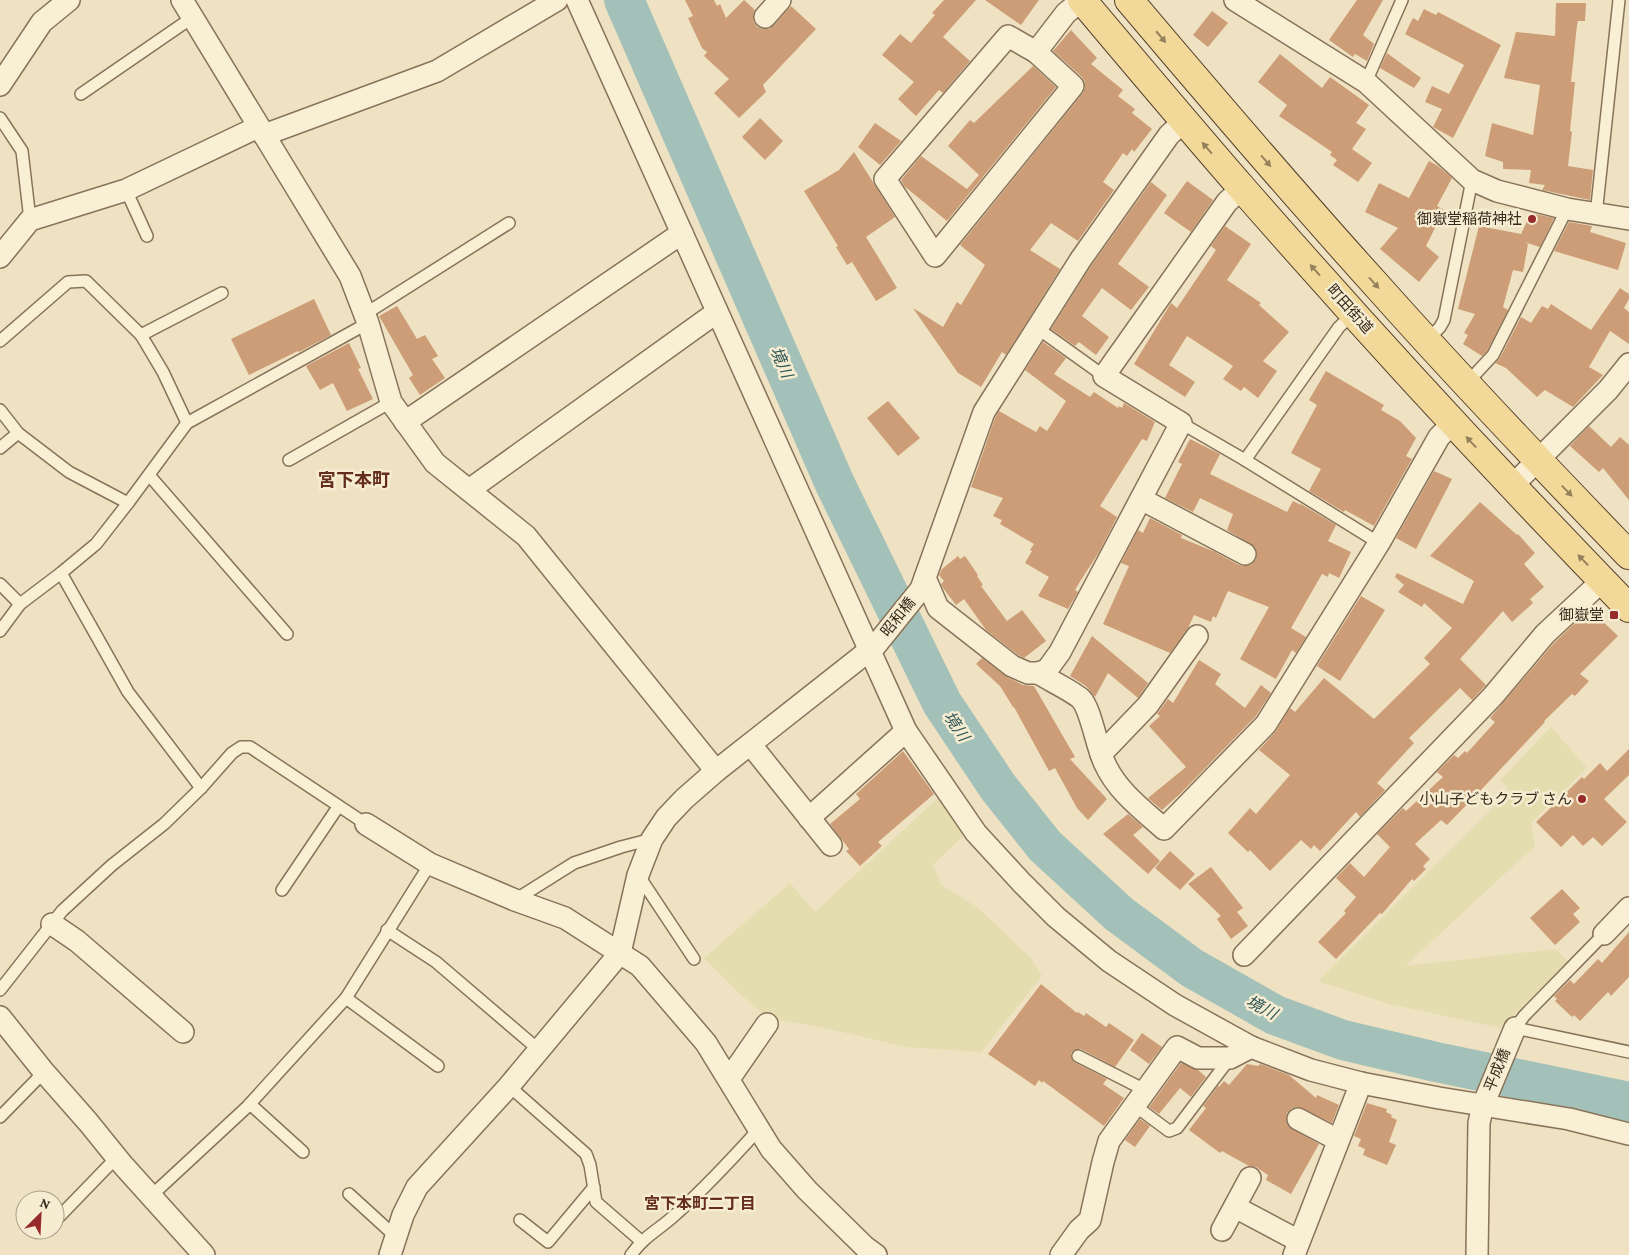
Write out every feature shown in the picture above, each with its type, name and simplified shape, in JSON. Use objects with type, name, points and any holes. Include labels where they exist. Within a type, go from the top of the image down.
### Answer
[{"type":"main road","name":"町田街道","points":[[1082,0],[1242,188],[1354,313],[1512,486],[1629,608]]},
{"type":"main road","points":[[1129,0],[1269,164],[1427,341],[1537,460],[1629,555]]},
{"type":"street","points":[[0,85],[42,22],[69,0]]},
{"type":"street","points":[[0,257],[30,220],[126,190],[261,131],[437,71],[557,0]]},
{"type":"street","points":[[577,0],[717,312],[873,647],[906,731],[976,833],[1056,917],[1109,961],[1175,1005],[1251,1047],[1312,1070],[1360,1083],[1484,1102],[1569,1119],[1629,1134]]},
{"type":"street","points":[[765,17],[780,0]]},
{"type":"street","points":[[1036,52],[1066,14],[1082,0]]},
{"type":"street","points":[[1235,0],[1366,82],[1472,180],[1497,191],[1567,209],[1629,219]]},
{"type":"street","points":[[187,9],[350,276],[366,318],[391,402],[404,422],[435,463],[526,536],[716,771]]},
{"type":"street","points":[[1008,36],[1036,52],[1073,86],[935,256],[885,179],[1008,36]]},
{"type":"street","name":"昭和橋","points":[[620,953],[638,875],[652,839],[666,818],[684,799],[716,771],[873,647],[923,584],[984,412],[1081,259],[1169,134],[1184,121]]},
{"type":"street","points":[[1038,674],[1047,670],[1060,652],[1181,423],[1104,376],[1227,202],[1242,188]]},
{"type":"street","points":[[404,422],[682,233]]},
{"type":"street","points":[[469,490],[717,312]]},
{"type":"street","points":[[1512,486],[1608,390],[1629,364]]},
{"type":"street","points":[[923,584],[938,608],[1012,666],[1028,673],[1038,674],[1081,699],[1088,710],[1105,764],[1118,785],[1164,829],[1266,724],[1379,543],[1439,437],[1453,422]]},
{"type":"street","points":[[1141,499],[1245,554]]},
{"type":"street","points":[[1244,955],[1493,696],[1545,634],[1603,580]]},
{"type":"street","points":[[1101,754],[1148,705],[1197,636]]},
{"type":"street","points":[[809,818],[906,731]]},
{"type":"street","points":[[751,744],[831,845]]},
{"type":"street","points":[[366,824],[430,864],[515,900],[565,918],[640,966],[706,1043],[771,1148],[867,1252]]},
{"type":"street","points":[[1604,934],[1629,908]]},
{"type":"street","points":[[52,924],[77,941],[183,1032]]},
{"type":"street","points":[[392,1246],[403,1214],[417,1187],[509,1086],[620,953]]},
{"type":"street","points":[[0,1017],[44,1072],[150,1196],[204,1255]]},
{"type":"street","points":[[729,1079],[767,1024]]},
{"type":"street","name":"平成橋","points":[[1477,1255],[1479,1123],[1484,1102],[1512,1035]]},
{"type":"street","points":[[1061,1255],[1079,1230],[1090,1220],[1109,1140],[1177,1047],[1198,1058],[1230,1058],[1251,1047]]},
{"type":"street","points":[[1235,1207],[1296,1248],[1360,1083]]},
{"type":"street","points":[[1298,1119],[1338,1140]]},
{"type":"street","points":[[1222,1230],[1250,1178]]},
{"type":"lane","points":[[1366,82],[1402,0]]},
{"type":"lane","points":[[1596,215],[1620,0]]},
{"type":"lane","points":[[81,94],[187,9]]},
{"type":"lane","points":[[0,118],[22,151],[30,220]]},
{"type":"lane","points":[[1427,341],[1444,320],[1472,180]]},
{"type":"lane","points":[[126,190],[147,236]]},
{"type":"lane","points":[[1466,384],[1493,355],[1567,209]]},
{"type":"lane","points":[[0,631],[20,604],[62,573],[96,544],[187,422],[366,318],[509,223]]},
{"type":"lane","points":[[0,342],[68,282],[86,282],[141,336],[163,372],[187,422]]},
{"type":"lane","points":[[141,336],[222,293]]},
{"type":"lane","points":[[1246,460],[1339,327],[1354,313]]},
{"type":"lane","points":[[1037,328],[1104,376]]},
{"type":"lane","points":[[289,460],[391,402]]},
{"type":"lane","points":[[0,410],[18,434],[69,472],[128,503]]},
{"type":"lane","points":[[1181,423],[1246,460],[1379,543]]},
{"type":"lane","points":[[0,448],[18,434]]},
{"type":"lane","points":[[149,475],[287,634]]},
{"type":"lane","points":[[62,573],[128,692],[201,788]]},
{"type":"lane","points":[[0,584],[20,604]]},
{"type":"lane","points":[[0,990],[69,904],[112,865],[164,824],[201,788],[232,753],[241,748],[250,748],[366,824]]},
{"type":"lane","points":[[282,890],[338,807]]},
{"type":"lane","points":[[515,900],[574,863],[652,839]]},
{"type":"lane","points":[[150,1196],[250,1104],[346,998],[430,864]]},
{"type":"lane","points":[[638,875],[694,960]]},
{"type":"lane","points":[[387,930],[436,962],[539,1050]]},
{"type":"lane","points":[[1604,934],[1524,1016],[1512,1035],[1629,1052]]},
{"type":"lane","points":[[346,998],[438,1066]]},
{"type":"lane","points":[[1078,1056],[1139,1097],[1169,1130],[1177,1128],[1230,1058]]},
{"type":"lane","points":[[0,1117],[44,1072]]},
{"type":"lane","points":[[509,1086],[586,1154],[590,1165],[596,1202],[640,1241]]},
{"type":"lane","points":[[250,1104],[303,1152]]},
{"type":"lane","points":[[631,1255],[640,1241],[674,1216],[710,1182],[759,1130]]},
{"type":"lane","points":[[65,1211],[117,1157]]},
{"type":"lane","points":[[520,1220],[548,1242],[594,1187]]},
{"type":"lane","points":[[349,1194],[392,1246]]},
{"type":"shaded area","points":[[1551,727],[1587,768],[1531,823],[1535,846],[1405,966],[1555,949],[1568,961],[1501,1028],[1389,1004],[1318,981],[1510,791],[1501,779]]},
{"type":"shaded area","points":[[940,796],[952,809],[964,835],[933,865],[941,885],[977,907],[1031,958],[1042,976],[981,1052],[906,1047],[825,1028],[768,1018],[738,992],[704,958],[790,883],[815,912]]},
{"type":"building","points":[[685,0],[714,0],[717,6],[720,4],[726,18],[744,0],[755,10],[753,21],[757,27],[763,29],[769,29],[774,25],[791,6],[816,29],[763,85],[766,92],[739,118],[714,93],[729,79],[704,56],[707,52],[702,48],[688,18],[693,16]]},
{"type":"building","points":[[944,0],[976,0],[943,37],[970,61],[943,93],[939,90],[916,116],[898,99],[914,82],[882,55],[900,34],[911,43],[935,15],[932,13]]},
{"type":"building","points":[[985,0],[1039,0],[1021,25]]},
{"type":"building","points":[[1357,0],[1383,0],[1363,35],[1374,44],[1367,61],[1355,54],[1353,57],[1329,40]]},
{"type":"building","points":[[1556,3],[1586,3],[1585,21],[1578,21],[1577,25],[1571,82],[1575,82],[1568,166],[1593,170],[1590,200],[1542,190],[1545,185],[1529,183],[1531,170],[1503,169],[1503,162],[1485,156],[1492,123],[1533,135],[1540,85],[1504,78],[1516,32],[1555,36]]},
{"type":"building","points":[[1424,9],[1436,15],[1438,12],[1501,45],[1453,138],[1433,127],[1442,109],[1425,102],[1432,86],[1449,94],[1464,65],[1405,34],[1413,18],[1418,21]]},
{"type":"building","points":[[1212,11],[1228,23],[1208,47],[1193,35]]},
{"type":"building","points":[[1071,30],[1097,58],[1091,64],[1123,90],[1118,96],[1135,109],[1132,113],[1152,129],[1134,152],[1132,149],[1127,156],[1123,153],[1103,182],[1114,190],[1078,241],[1051,223],[1030,250],[1060,269],[1006,355],[1002,352],[981,387],[958,373],[913,308],[943,327],[957,302],[961,305],[985,265],[960,245],[1083,93],[1085,82],[1082,77],[1053,51]]},
{"type":"building","points":[[1387,53],[1421,78],[1414,88],[1380,68]]},
{"type":"building","points":[[1280,54],[1322,88],[1330,77],[1369,105],[1356,123],[1366,129],[1352,149],[1372,163],[1358,182],[1333,165],[1337,160],[1330,155],[1332,152],[1279,116],[1287,105],[1258,82]]},
{"type":"building","points":[[1033,66],[1056,87],[947,221],[904,186],[901,180],[921,156],[967,189],[979,175],[948,146],[970,120],[974,123]]},
{"type":"building","points":[[760,118],[783,141],[765,160],[742,137]]},
{"type":"building","points":[[875,123],[901,141],[880,165],[858,147]]},
{"type":"building","points":[[854,152],[895,217],[866,237],[897,288],[876,301],[852,262],[847,265],[836,247],[838,246],[804,191],[839,170]]},
{"type":"building","points":[[1429,161],[1452,178],[1437,206],[1444,210],[1426,246],[1439,257],[1419,282],[1380,249],[1398,228],[1365,212],[1379,183],[1409,198]]},
{"type":"building","points":[[1187,181],[1213,200],[1191,232],[1164,213]]},
{"type":"building","points":[[1151,182],[1167,195],[1118,264],[1149,287],[1131,310],[1102,288],[1082,316],[1109,337],[1096,355],[1079,342],[1075,346],[1051,329],[1091,266]]},
{"type":"building","points":[[1531,213],[1554,218],[1540,247],[1524,242],[1528,244],[1523,272],[1513,270],[1503,307],[1508,310],[1487,351],[1482,356],[1463,344],[1468,335],[1464,333],[1475,314],[1458,309],[1479,226],[1521,234]]},
{"type":"building","points":[[1569,222],[1592,226],[1590,232],[1626,243],[1618,270],[1554,251]]},
{"type":"building","points":[[1225,226],[1251,244],[1227,280],[1261,303],[1259,305],[1289,332],[1263,361],[1277,371],[1258,398],[1244,387],[1241,391],[1223,379],[1233,366],[1187,336],[1169,365],[1195,382],[1185,397],[1134,364],[1171,303],[1177,308],[1216,250],[1211,246]]},
{"type":"building","points":[[1620,288],[1629,294],[1629,299],[1624,308],[1629,312],[1629,344],[1610,331],[1589,367],[1603,375],[1573,407],[1545,390],[1537,397],[1506,368],[1495,363],[1500,358],[1521,317],[1531,323],[1542,306],[1548,309],[1551,304],[1591,330]]},
{"type":"building","points":[[314,299],[331,335],[249,375],[231,339]]},
{"type":"building","points":[[397,306],[417,339],[425,335],[438,356],[432,359],[445,378],[420,395],[409,378],[413,375],[379,316]]},
{"type":"building","points":[[1043,342],[1066,358],[1054,374],[1090,397],[1094,392],[1118,408],[1119,406],[1122,408],[1124,403],[1155,422],[1147,441],[1142,439],[1100,506],[1117,517],[1099,552],[1075,590],[1078,592],[1068,609],[1038,596],[1049,577],[1025,563],[1034,544],[1000,524],[1002,520],[993,516],[1003,498],[971,487],[999,411],[1036,432],[1040,426],[1047,431],[1066,401],[1025,370]]},
{"type":"building","points":[[349,343],[361,368],[358,369],[373,399],[347,411],[333,383],[320,390],[306,366]]},
{"type":"building","points":[[1326,371],[1384,405],[1381,410],[1400,421],[1416,438],[1406,456],[1412,459],[1374,526],[1345,510],[1344,512],[1309,491],[1321,469],[1291,453],[1317,405],[1309,400]]},
{"type":"building","points":[[888,401],[920,438],[898,456],[867,418]]},
{"type":"building","points":[[1589,426],[1611,447],[1620,437],[1629,445],[1629,500],[1603,468],[1599,472],[1570,446]]},
{"type":"building","points":[[1190,439],[1220,454],[1210,474],[1287,512],[1293,501],[1301,504],[1336,525],[1328,541],[1351,552],[1339,578],[1329,573],[1328,577],[1322,574],[1291,628],[1306,637],[1296,653],[1292,650],[1276,679],[1240,659],[1269,607],[1228,591],[1216,618],[1213,616],[1211,622],[1194,615],[1188,628],[1170,653],[1103,624],[1129,566],[1121,563],[1138,530],[1143,533],[1150,518],[1182,535],[1181,538],[1213,551],[1239,565],[1251,565],[1256,559],[1255,547],[1227,530],[1233,514],[1200,498],[1193,512],[1165,498],[1182,464],[1178,462]]},
{"type":"building","points":[[1434,471],[1452,479],[1416,549],[1396,538]]},
{"type":"building","points":[[1480,502],[1518,534],[1535,553],[1524,564],[1544,587],[1530,599],[1533,603],[1512,622],[1503,611],[1460,659],[1486,685],[1472,700],[1460,688],[1409,738],[1414,743],[1377,783],[1385,790],[1360,817],[1356,812],[1320,851],[1314,845],[1311,849],[1301,840],[1270,871],[1250,850],[1248,852],[1228,833],[1250,808],[1256,814],[1290,775],[1259,750],[1276,731],[1290,708],[1295,712],[1324,678],[1374,719],[1430,664],[1424,658],[1452,628],[1424,603],[1422,607],[1398,592],[1404,585],[1395,577],[1397,573],[1463,604],[1474,581],[1430,556]]},
{"type":"building","points":[[958,556],[960,559],[965,556],[978,575],[983,585],[981,586],[1007,621],[1022,610],[1046,641],[1024,658],[986,630],[964,599],[956,605],[943,588],[941,584],[944,581],[939,575],[942,569]]},
{"type":"building","points":[[1361,596],[1385,610],[1340,681],[1317,666]]},
{"type":"building","points":[[1590,609],[1618,636],[1580,674],[1589,681],[1575,696],[1572,694],[1544,721],[1447,825],[1441,820],[1415,844],[1430,859],[1423,866],[1426,869],[1414,881],[1412,879],[1382,914],[1380,913],[1336,959],[1318,942],[1346,913],[1344,911],[1356,897],[1336,878],[1350,863],[1364,877],[1390,847],[1377,834],[1403,808],[1406,811],[1443,777],[1437,772],[1454,755],[1458,758],[1465,751],[1467,753],[1495,722],[1490,718],[1554,643]]},
{"type":"building","points":[[1092,636],[1148,683],[1138,698],[1108,673],[1095,697],[1086,686],[1070,676]]},
{"type":"building","points":[[982,658],[1007,677],[1023,685],[1034,686],[1075,757],[1070,759],[1107,799],[1088,820],[1077,808],[1055,768],[1049,771],[1014,707],[1000,686],[976,664]]},
{"type":"building","points":[[1199,660],[1221,674],[1215,684],[1245,708],[1261,685],[1271,693],[1256,716],[1162,810],[1148,798],[1186,767],[1149,726],[1160,716],[1157,714],[1168,699],[1173,703]]},
{"type":"building","points":[[1629,749],[1629,775],[1604,799],[1627,822],[1602,846],[1593,837],[1583,846],[1573,835],[1561,847],[1536,822],[1582,777],[1584,779],[1600,763],[1607,771]]},
{"type":"building","points":[[903,751],[934,794],[878,842],[882,846],[860,866],[846,851],[849,849],[830,824],[860,799],[856,794]]},
{"type":"building","points":[[1128,814],[1143,827],[1133,835],[1160,861],[1148,874],[1103,834]]},
{"type":"building","points":[[1170,851],[1195,874],[1180,890],[1155,868]]},
{"type":"building","points":[[1211,867],[1243,908],[1237,912],[1248,926],[1231,939],[1217,919],[1221,916],[1188,884]]},
{"type":"building","points":[[1562,889],[1580,908],[1573,914],[1580,922],[1555,945],[1530,918]]},
{"type":"building","points":[[1629,932],[1629,977],[1611,996],[1608,992],[1580,1021],[1574,1015],[1572,1017],[1555,1001],[1557,999],[1554,996],[1570,980],[1574,984],[1598,959],[1602,963]]},
{"type":"building","points":[[1041,984],[1077,1013],[1084,1016],[1086,1013],[1106,1027],[1109,1023],[1134,1040],[1115,1067],[1081,1049],[1074,1050],[1071,1053],[1074,1062],[1107,1079],[1103,1084],[1124,1098],[1104,1126],[1043,1081],[1042,1083],[1039,1080],[1035,1086],[988,1054]]},
{"type":"building","points":[[1142,1033],[1162,1047],[1149,1064],[1130,1050]]},
{"type":"building","points":[[1181,1063],[1198,1070],[1206,1077],[1191,1097],[1180,1088],[1159,1114],[1149,1107]]},
{"type":"building","points":[[1247,1064],[1258,1066],[1260,1064],[1289,1075],[1316,1098],[1317,1095],[1339,1105],[1332,1123],[1298,1107],[1292,1108],[1287,1113],[1286,1120],[1288,1126],[1319,1144],[1291,1194],[1266,1180],[1268,1175],[1256,1167],[1249,1166],[1222,1151],[1220,1153],[1189,1130],[1206,1108],[1203,1106],[1218,1086],[1224,1081],[1229,1085]]},
{"type":"building","points":[[1367,1103],[1387,1109],[1386,1112],[1397,1120],[1389,1142],[1396,1145],[1387,1165],[1363,1155],[1365,1149],[1358,1146],[1361,1139],[1354,1136]]},
{"type":"building","points":[[1140,1119],[1150,1126],[1135,1147],[1125,1140]]},
{"type":"waterway","name":"境川","points":[[624,0],[835,484],[942,703],[998,787],[1045,846],[1119,914],[1192,968],[1275,1015],[1343,1040],[1436,1062],[1629,1102]]},
{"type":"place","name":"御嶽堂稲荷神社","points":[[1532,219]]},
{"type":"place","name":"御嶽堂","points":[[1614,615]]},
{"type":"place","name":"小山子どもクラブ さん","points":[[1582,799]]},
{"type":"district","name":"宮下本町","points":[[354,480]]},
{"type":"district","name":"宮下本町二丁目","points":[[700,1203]]}]
